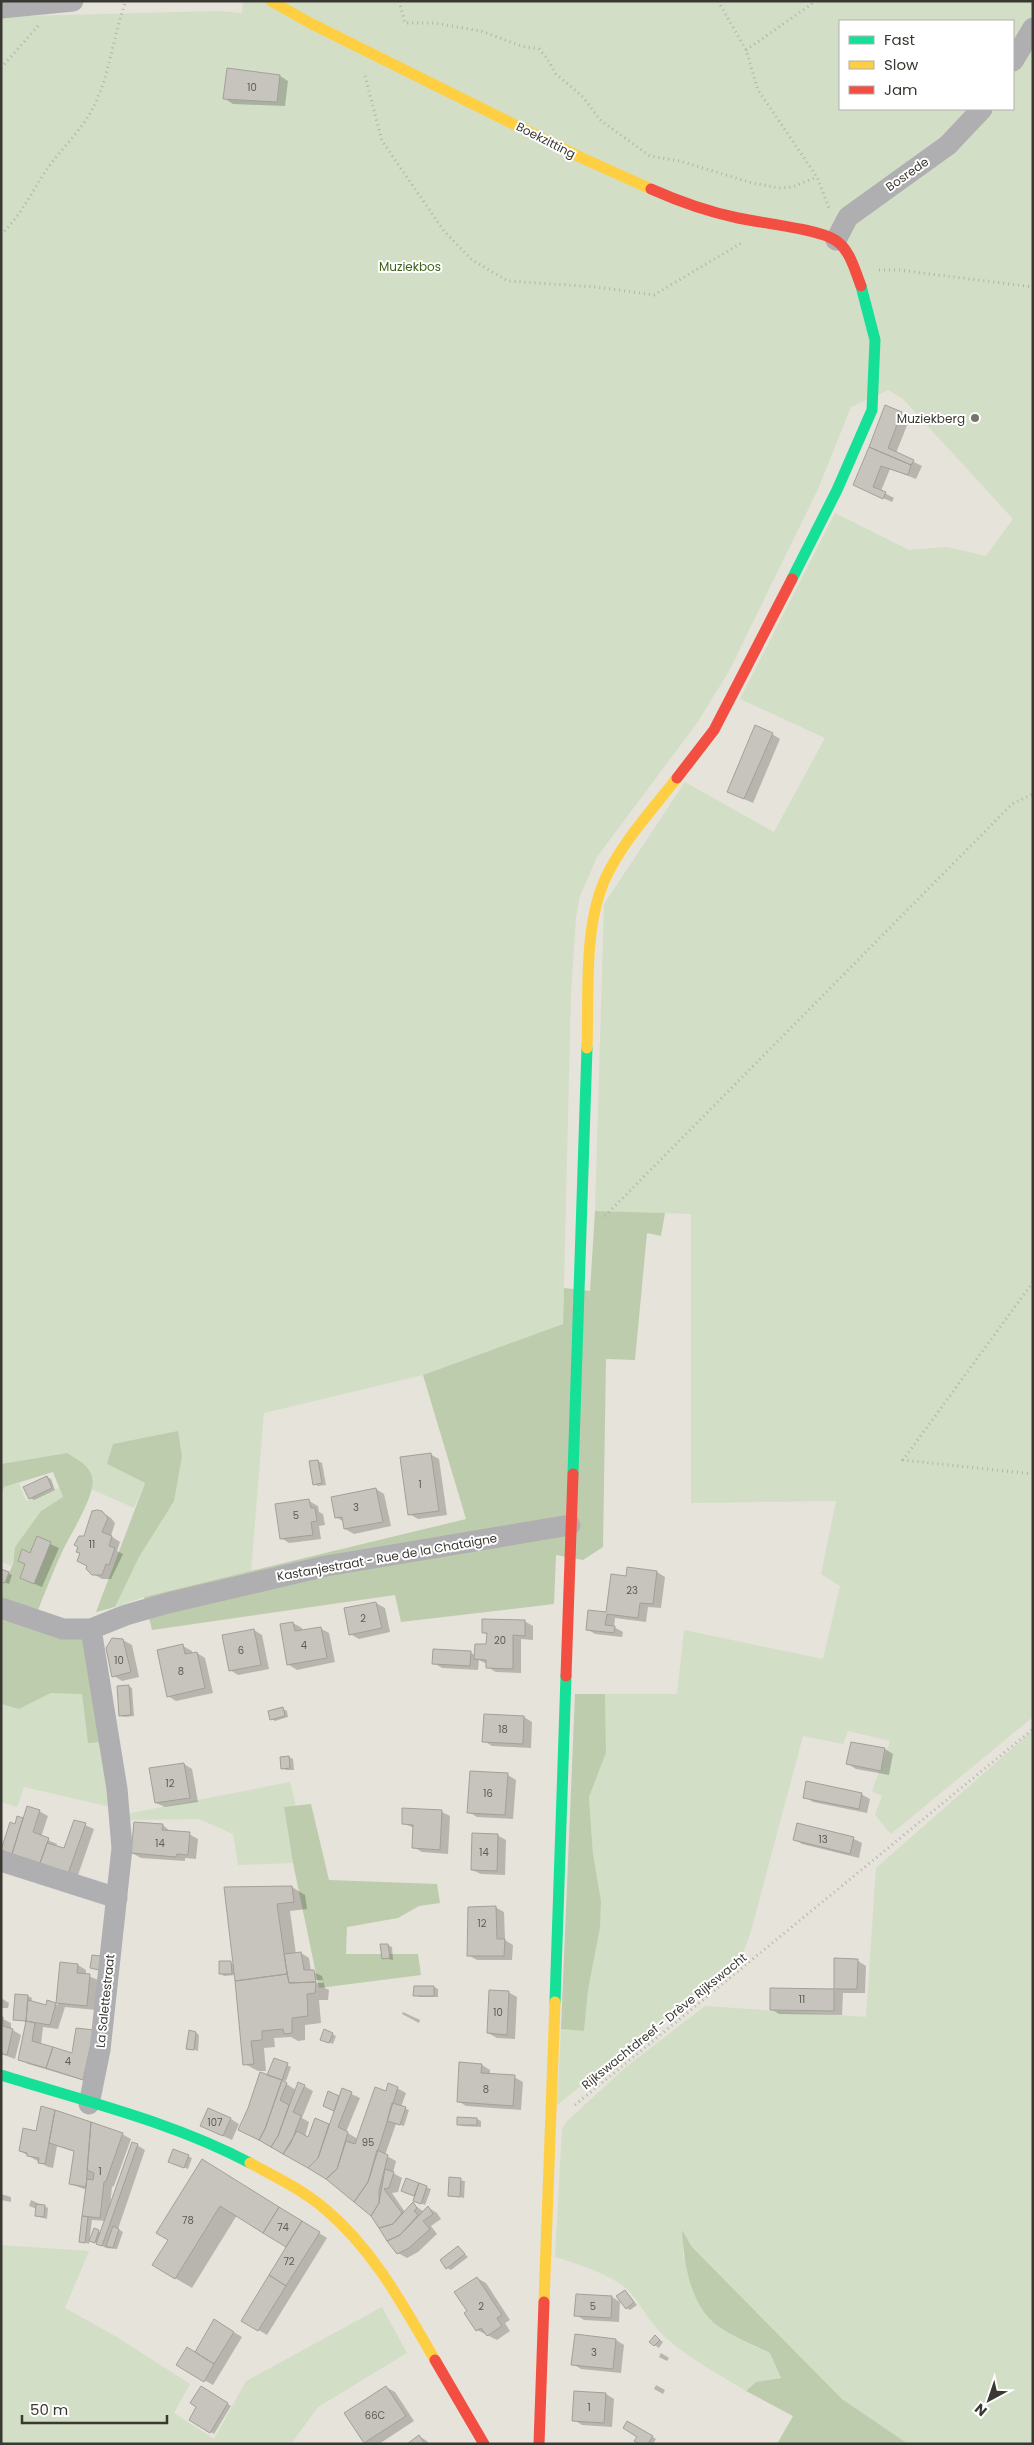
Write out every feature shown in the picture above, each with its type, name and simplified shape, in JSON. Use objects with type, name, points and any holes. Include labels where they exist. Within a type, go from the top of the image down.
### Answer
[{"type":"street","points":[[1,8],[73,1]]},
{"type":"street","name":"Boekzitting","points":[[271,1],[582,158],[668,197],[736,218],[809,232],[836,240]]},
{"type":"street","points":[[1014,59],[1033,28]]},
{"type":"street","name":"Bosrede","points":[[836,240],[848,217],[948,145],[981,110]]},
{"type":"street","points":[[539,2444],[588,971],[591,933],[598,900],[606,877],[618,857],[719,721],[837,490],[862,437],[872,410],[875,340],[867,304],[851,258],[836,240]]},
{"type":"street","name":"Kastanjestraat - Rue de la Chataigne","points":[[1,1608],[64,1629],[91,1629],[126,1615],[168,1603],[326,1566],[570,1525]]},
{"type":"street","name":"La Salettestraat","points":[[89,2104],[100,2050],[119,1870],[122,1823],[91,1629]]},
{"type":"street","points":[[1,1861],[116,1898]]},
{"type":"street","points":[[1,2074],[154,2124],[228,2151],[296,2189],[330,2213],[358,2241],[387,2280],[484,2444]]},
{"type":"path","points":[[1,235],[16,220],[45,172],[63,148],[77,134],[97,100],[126,1]]},
{"type":"path","points":[[399,1],[405,23],[434,23],[481,31],[521,46],[539,49],[547,58],[556,74],[583,97],[600,120],[650,156],[680,161],[752,183],[779,188],[807,183],[817,177],[758,90],[746,50],[718,1]]},
{"type":"path","points":[[746,50],[816,1]]},
{"type":"path","points":[[1,68],[61,2]]},
{"type":"path","points":[[358,46],[382,141],[444,231],[472,260],[508,281],[597,287],[654,294],[748,240]]},
{"type":"path","points":[[855,270],[899,270],[1033,286]]},
{"type":"path","points":[[603,1218],[1012,804],[1033,794]]},
{"type":"path","points":[[1033,1282],[903,1460],[1033,1474]]},
{"type":"path","name":"Rijkswachtdreef - Drève Rijkswacht","points":[[551,2115],[573,2106],[648,2042],[784,1934],[1033,1729]]},
{"type":"green space","name":"Muziekbos","points":[[1,1],[23,16],[219,11],[242,13],[243,1],[1033,1],[1033,1717],[891,1834],[875,1815],[882,1796],[872,1791],[890,1741],[848,1731],[843,1744],[803,1736],[751,1931],[742,1956],[557,2105],[561,2029],[584,2031],[588,1990],[600,1928],[601,1901],[593,1854],[589,1797],[606,1753],[605,1694],[677,1694],[684,1630],[823,1659],[840,1586],[821,1574],[836,1501],[691,1503],[691,1214],[595,1211],[604,904],[685,782],[774,832],[825,738],[740,699],[835,513],[909,550],[947,547],[986,556],[1013,519],[902,398],[888,390],[851,407],[818,489],[728,673],[697,723],[597,857],[580,896],[576,917],[571,993],[563,1324],[423,1375],[264,1413],[251,1571],[144,1597],[115,1607],[182,1456],[107,1464],[145,1483],[134,1508],[91,1489],[93,1478],[67,1453],[1,1464]]},
{"type":"green space","points":[[595,1211],[665,1213],[661,1236],[647,1233],[635,1360],[606,1359],[603,1547],[583,1560],[556,1555],[554,1604],[401,1622],[395,1595],[152,1630],[144,1597],[466,1519],[423,1375],[563,1324],[564,1288],[590,1291]]},
{"type":"green space","points":[[178,1431],[182,1456],[174,1501],[139,1557],[115,1607],[96,1612],[145,1483],[107,1464],[113,1444]]},
{"type":"green space","points":[[67,1453],[85,1465],[92,1476],[93,1484],[87,1503],[60,1557],[38,1610],[1,1599],[1,1579],[6,1580],[13,1564],[15,1547],[41,1511],[63,1497],[53,1472],[4,1487],[1,1495],[1,1464]]},
{"type":"green space","points":[[19,1483],[26,1501],[59,1488],[63,1498],[41,1511],[15,1547],[12,1566],[1,1562],[1,1495],[4,1487]]},
{"type":"green space","points":[[1,1616],[83,1639],[101,1742],[88,1743],[82,1694],[51,1693],[19,1709],[1,1704]]},
{"type":"green space","points":[[68,1692],[82,1694],[88,1742],[101,1742],[111,1807],[24,1787],[17,1807],[1,1802],[1,1704],[19,1709],[51,1693]]},
{"type":"green space","points":[[575,1694],[605,1694],[606,1753],[589,1797],[593,1854],[601,1901],[600,1928],[588,1990],[584,2031],[561,2029]]},
{"type":"green space","points":[[1033,1730],[1033,2444],[908,2444],[842,2399],[692,2247],[683,2232],[683,2255],[717,2325],[751,2345],[770,2353],[781,2378],[756,2382],[746,2391],[672,2343],[654,2325],[631,2293],[616,2281],[595,2271],[555,2257],[562,2129],[566,2122],[626,2067],[705,2006],[866,2017],[876,1868]]},
{"type":"green space","points":[[290,1782],[296,1806],[284,1807],[293,1863],[238,1865],[233,1834],[199,1819],[128,1820],[131,1813]]},
{"type":"green space","points":[[311,1804],[329,1880],[437,1884],[440,1903],[419,1906],[398,1918],[347,1927],[346,1954],[418,1954],[421,1975],[319,1988],[293,1863],[284,1807]]},
{"type":"green space","points":[[682,2230],[692,2247],[842,2399],[908,2444],[777,2444],[793,2416],[746,2391],[756,2382],[781,2378],[770,2353],[718,2326],[708,2317],[695,2296],[690,2283]]},
{"type":"green space","points":[[1,2245],[89,2251],[65,2308],[115,2336],[190,2384],[174,2413],[214,2439],[246,2381],[382,2307],[407,2353],[318,2407],[291,2444],[1,2444]]},
{"type":"building","points":[[227,68],[280,75],[277,102],[223,99]]},
{"type":"building","points":[[885,405],[902,412],[888,448],[914,460],[911,465],[869,447]]},
{"type":"building","points":[[869,447],[911,465],[908,475],[881,466],[873,487],[886,492],[883,499],[853,485]]},
{"type":"building","points":[[755,725],[773,733],[744,799],[727,792]]},
{"type":"building","points":[[431,1453],[439,1511],[408,1515],[400,1457]]},
{"type":"building","points":[[318,1460],[322,1483],[313,1485],[309,1461]]},
{"type":"building","points":[[47,1476],[52,1488],[29,1499],[23,1487]]},
{"type":"building","points":[[376,1488],[383,1522],[344,1529],[342,1517],[335,1518],[331,1497]]},
{"type":"building","points":[[309,1499],[311,1508],[315,1508],[317,1521],[311,1522],[313,1535],[280,1539],[275,1504]]},
{"type":"building","points":[[92,1511],[102,1511],[108,1518],[102,1532],[112,1536],[109,1546],[115,1548],[109,1565],[106,1564],[102,1575],[92,1575],[86,1569],[87,1566],[77,1561],[80,1553],[76,1552],[78,1547],[74,1545],[79,1536],[84,1536]]},
{"type":"building","points":[[37,1536],[51,1542],[34,1584],[20,1578],[25,1564],[18,1561],[22,1549],[30,1553]]},
{"type":"building","points":[[627,1567],[657,1571],[653,1604],[640,1603],[638,1618],[607,1614],[605,1625],[615,1626],[614,1633],[586,1630],[588,1610],[606,1612],[611,1574],[626,1576]]},
{"type":"building","points":[[1,1569],[9,1572],[5,1583],[1,1582]]},
{"type":"building","points":[[376,1602],[382,1628],[349,1635],[344,1608]]},
{"type":"building","points":[[482,1619],[525,1620],[525,1636],[513,1635],[513,1669],[486,1668],[486,1660],[474,1659],[475,1644],[486,1644],[487,1633],[482,1633]]},
{"type":"building","points":[[293,1622],[295,1631],[321,1627],[327,1658],[287,1665],[280,1624]]},
{"type":"building","points":[[254,1629],[261,1665],[229,1671],[222,1635]]},
{"type":"building","points":[[112,1638],[123,1639],[131,1672],[112,1677],[106,1648]]},
{"type":"building","points":[[183,1644],[185,1654],[197,1652],[205,1688],[167,1697],[157,1650]]},
{"type":"building","points":[[433,1649],[471,1651],[470,1666],[432,1664]]},
{"type":"building","points":[[129,1685],[131,1715],[119,1716],[117,1686]]},
{"type":"building","points":[[283,1707],[285,1716],[270,1720],[268,1711]]},
{"type":"building","points":[[484,1714],[524,1716],[523,1744],[482,1742]]},
{"type":"building","points":[[851,1742],[885,1748],[881,1771],[846,1764]]},
{"type":"building","points":[[289,1756],[290,1768],[281,1769],[280,1757]]},
{"type":"building","points":[[184,1763],[190,1798],[155,1803],[149,1768]]},
{"type":"building","points":[[470,1771],[508,1773],[505,1815],[467,1813]]},
{"type":"building","points":[[806,1781],[862,1793],[859,1809],[803,1798]]},
{"type":"building","points":[[27,1806],[40,1810],[33,1832],[49,1838],[40,1863],[12,1854]]},
{"type":"building","points":[[402,1808],[442,1810],[440,1850],[412,1848],[413,1825],[402,1824]]},
{"type":"building","points":[[17,1816],[23,1818],[12,1854],[1,1850],[10,1822],[15,1824]]},
{"type":"building","points":[[74,1820],[86,1823],[68,1874],[40,1863],[47,1843],[64,1848]]},
{"type":"building","points":[[134,1822],[163,1824],[162,1830],[190,1832],[188,1855],[177,1854],[176,1857],[131,1853]]},
{"type":"building","points":[[797,1823],[854,1837],[850,1854],[793,1840]]},
{"type":"building","points":[[472,1833],[498,1834],[497,1871],[471,1870]]},
{"type":"building","points":[[292,1886],[294,1902],[277,1904],[287,1974],[235,1981],[224,1887]]},
{"type":"building","points":[[496,1906],[497,1939],[505,1939],[504,1956],[467,1956],[468,1907]]},
{"type":"building","points":[[380,1944],[388,1944],[390,1958],[382,1959]]},
{"type":"building","points":[[301,1952],[304,1970],[314,1970],[316,1982],[289,1983],[284,1954]]},
{"type":"building","points":[[92,1955],[101,1956],[99,1970],[90,1968]]},
{"type":"building","points":[[834,1958],[858,1959],[857,1989],[834,1989]]},
{"type":"building","points":[[219,1961],[231,1961],[232,1974],[219,1974]]},
{"type":"building","points":[[60,1962],[78,1964],[77,1973],[90,1974],[87,2006],[56,2003]]},
{"type":"building","points":[[287,1974],[289,1983],[316,1982],[315,1993],[307,1994],[308,2016],[292,2018],[292,2033],[284,2034],[283,2029],[262,2031],[262,2040],[251,2041],[254,2064],[243,2065],[235,1981]]},
{"type":"building","points":[[414,1986],[434,1986],[434,1996],[413,1996]]},
{"type":"building","points":[[770,1988],[834,1989],[834,2011],[770,2010]]},
{"type":"building","points":[[489,1990],[509,1991],[507,2035],[487,2033]]},
{"type":"building","points":[[15,1994],[28,1995],[26,2021],[13,2020]]},
{"type":"building","points":[[28,2000],[46,2005],[47,2000],[56,2003],[50,2025],[26,2021]]},
{"type":"building","points":[[1,2017],[3,2017],[3,2026],[13,2029],[7,2055],[1,2053]]},
{"type":"building","points":[[26,2021],[35,2023],[32,2041],[53,2047],[46,2068],[18,2060]]},
{"type":"building","points":[[76,2028],[94,2030],[83,2080],[46,2068],[53,2047],[72,2053]]},
{"type":"building","points":[[324,2029],[333,2033],[329,2043],[320,2040]]},
{"type":"building","points":[[189,2030],[196,2032],[194,2050],[186,2049]]},
{"type":"building","points":[[274,2058],[288,2063],[282,2080],[267,2075]]},
{"type":"building","points":[[459,2062],[482,2064],[481,2073],[515,2075],[513,2106],[457,2102]]},
{"type":"building","points":[[260,2072],[282,2080],[265,2129],[259,2140],[238,2130],[248,2108]]},
{"type":"building","points":[[282,2080],[287,2083],[280,2100],[289,2105],[278,2136],[271,2147],[259,2140],[265,2129]]},
{"type":"building","points":[[298,2082],[305,2085],[293,2112],[301,2116],[291,2143],[283,2154],[271,2147],[278,2136]]},
{"type":"building","points":[[388,2083],[398,2087],[368,2182],[354,2202],[326,2179],[337,2169],[346,2141],[355,2144],[375,2087],[386,2091]]},
{"type":"building","points":[[342,2088],[352,2092],[338,2127],[348,2132],[337,2169],[326,2179],[308,2168],[318,2158]]},
{"type":"building","points":[[328,2091],[339,2096],[334,2111],[323,2106]]},
{"type":"building","points":[[392,2103],[406,2107],[400,2125],[387,2121]]},
{"type":"building","points":[[41,2106],[55,2110],[45,2164],[38,2163],[39,2158],[27,2156],[27,2153],[19,2151],[23,2128],[36,2131]]},
{"type":"building","points":[[208,2108],[231,2118],[223,2136],[200,2126]]},
{"type":"building","points":[[55,2110],[91,2122],[86,2187],[69,2184],[74,2151],[49,2143]]},
{"type":"building","points":[[457,2117],[477,2118],[477,2125],[457,2125]]},
{"type":"building","points":[[315,2118],[329,2124],[318,2158],[308,2168],[283,2154],[297,2131],[308,2137]]},
{"type":"building","points":[[91,2122],[123,2133],[106,2181],[104,2182],[100,2218],[82,2216],[87,2179],[93,2180],[94,2173],[87,2170]]},
{"type":"building","points":[[132,2142],[138,2144],[102,2246],[96,2244]]},
{"type":"building","points":[[173,2149],[189,2155],[184,2168],[168,2162]]},
{"type":"building","points":[[377,2150],[388,2155],[379,2191],[379,2203],[371,2216],[354,2202],[368,2182]]},
{"type":"building","points":[[202,2159],[279,2207],[263,2233],[220,2206],[175,2279],[152,2265],[168,2240],[156,2233]]},
{"type":"building","points":[[385,2169],[394,2172],[389,2188],[384,2189],[402,2213],[393,2224],[379,2228],[371,2216],[379,2203]]},
{"type":"building","points":[[449,2177],[461,2178],[460,2197],[448,2196]]},
{"type":"building","points":[[406,2178],[419,2183],[414,2196],[401,2191]]},
{"type":"building","points":[[419,2183],[427,2186],[421,2204],[413,2201]]},
{"type":"building","points":[[413,2202],[417,2208],[414,2211],[418,2215],[400,2235],[387,2241],[379,2228],[393,2224]]},
{"type":"building","points":[[36,2204],[45,2205],[44,2217],[35,2216]]},
{"type":"building","points":[[428,2206],[433,2214],[423,2221],[430,2229],[409,2248],[397,2254],[387,2241],[400,2235]]},
{"type":"building","points":[[279,2207],[302,2221],[286,2247],[263,2233]]},
{"type":"building","points":[[82,2216],[88,2217],[85,2243],[79,2242]]},
{"type":"building","points":[[302,2221],[320,2232],[286,2286],[269,2275]]},
{"type":"building","points":[[113,2226],[119,2229],[113,2248],[106,2246]]},
{"type":"building","points":[[94,2228],[99,2230],[95,2243],[89,2241]]},
{"type":"building","points":[[458,2246],[465,2254],[446,2269],[440,2260]]},
{"type":"building","points":[[269,2275],[286,2286],[258,2331],[241,2321]]},
{"type":"building","points":[[477,2277],[502,2315],[497,2318],[502,2326],[487,2336],[481,2328],[476,2331],[464,2313],[467,2311],[454,2292]]},
{"type":"building","points":[[625,2290],[634,2302],[626,2309],[616,2296]]},
{"type":"building","points":[[576,2294],[612,2296],[611,2318],[574,2316]]},
{"type":"building","points":[[214,2319],[234,2332],[214,2364],[195,2352]]},
{"type":"building","points":[[575,2334],[616,2339],[613,2369],[571,2365]]},
{"type":"building","points":[[655,2335],[660,2340],[654,2346],[649,2342]]},
{"type":"building","points":[[187,2347],[214,2364],[204,2382],[176,2365]]},
{"type":"building","points":[[201,2386],[228,2403],[210,2433],[189,2420],[196,2407],[190,2403]]},
{"type":"building","points":[[386,2386],[406,2416],[364,2443],[344,2413]]},
{"type":"building","points":[[574,2391],[606,2393],[604,2423],[572,2421]]},
{"type":"building","points":[[627,2421],[653,2436],[648,2444],[639,2444],[634,2441],[637,2437],[623,2428]]},
{"type":"building","points":[[419,2435],[425,2444],[407,2444]]},
{"type":"traffic: fast","points":[[792,579],[837,490],[872,410],[875,340],[861,286]]},
{"type":"traffic: fast","points":[[573,1474],[587,1048]]},
{"type":"traffic: fast","points":[[555,2002],[566,1676]]},
{"type":"traffic: fast","points":[[1,2075],[128,2113],[190,2136],[250,2163]]},
{"type":"traffic: slow","points":[[271,1],[312,24],[582,158],[651,189]]},
{"type":"traffic: slow","points":[[587,1048],[590,939],[599,896],[606,877],[621,851],[677,778]]},
{"type":"traffic: slow","points":[[544,2302],[555,2002]]},
{"type":"traffic: slow","points":[[250,2163],[308,2196],[343,2225],[387,2280],[435,2360]]},
{"type":"traffic: jam","points":[[651,189],[716,213],[827,236],[845,249],[861,286]]},
{"type":"traffic: jam","points":[[677,778],[714,730],[792,579]]},
{"type":"traffic: jam","points":[[566,1676],[573,1474]]},
{"type":"traffic: jam","points":[[539,2444],[544,2302]]},
{"type":"traffic: jam","points":[[435,2360],[484,2444]]},
{"type":"place","name":"Muziekberg","points":[[975,418]]}]
